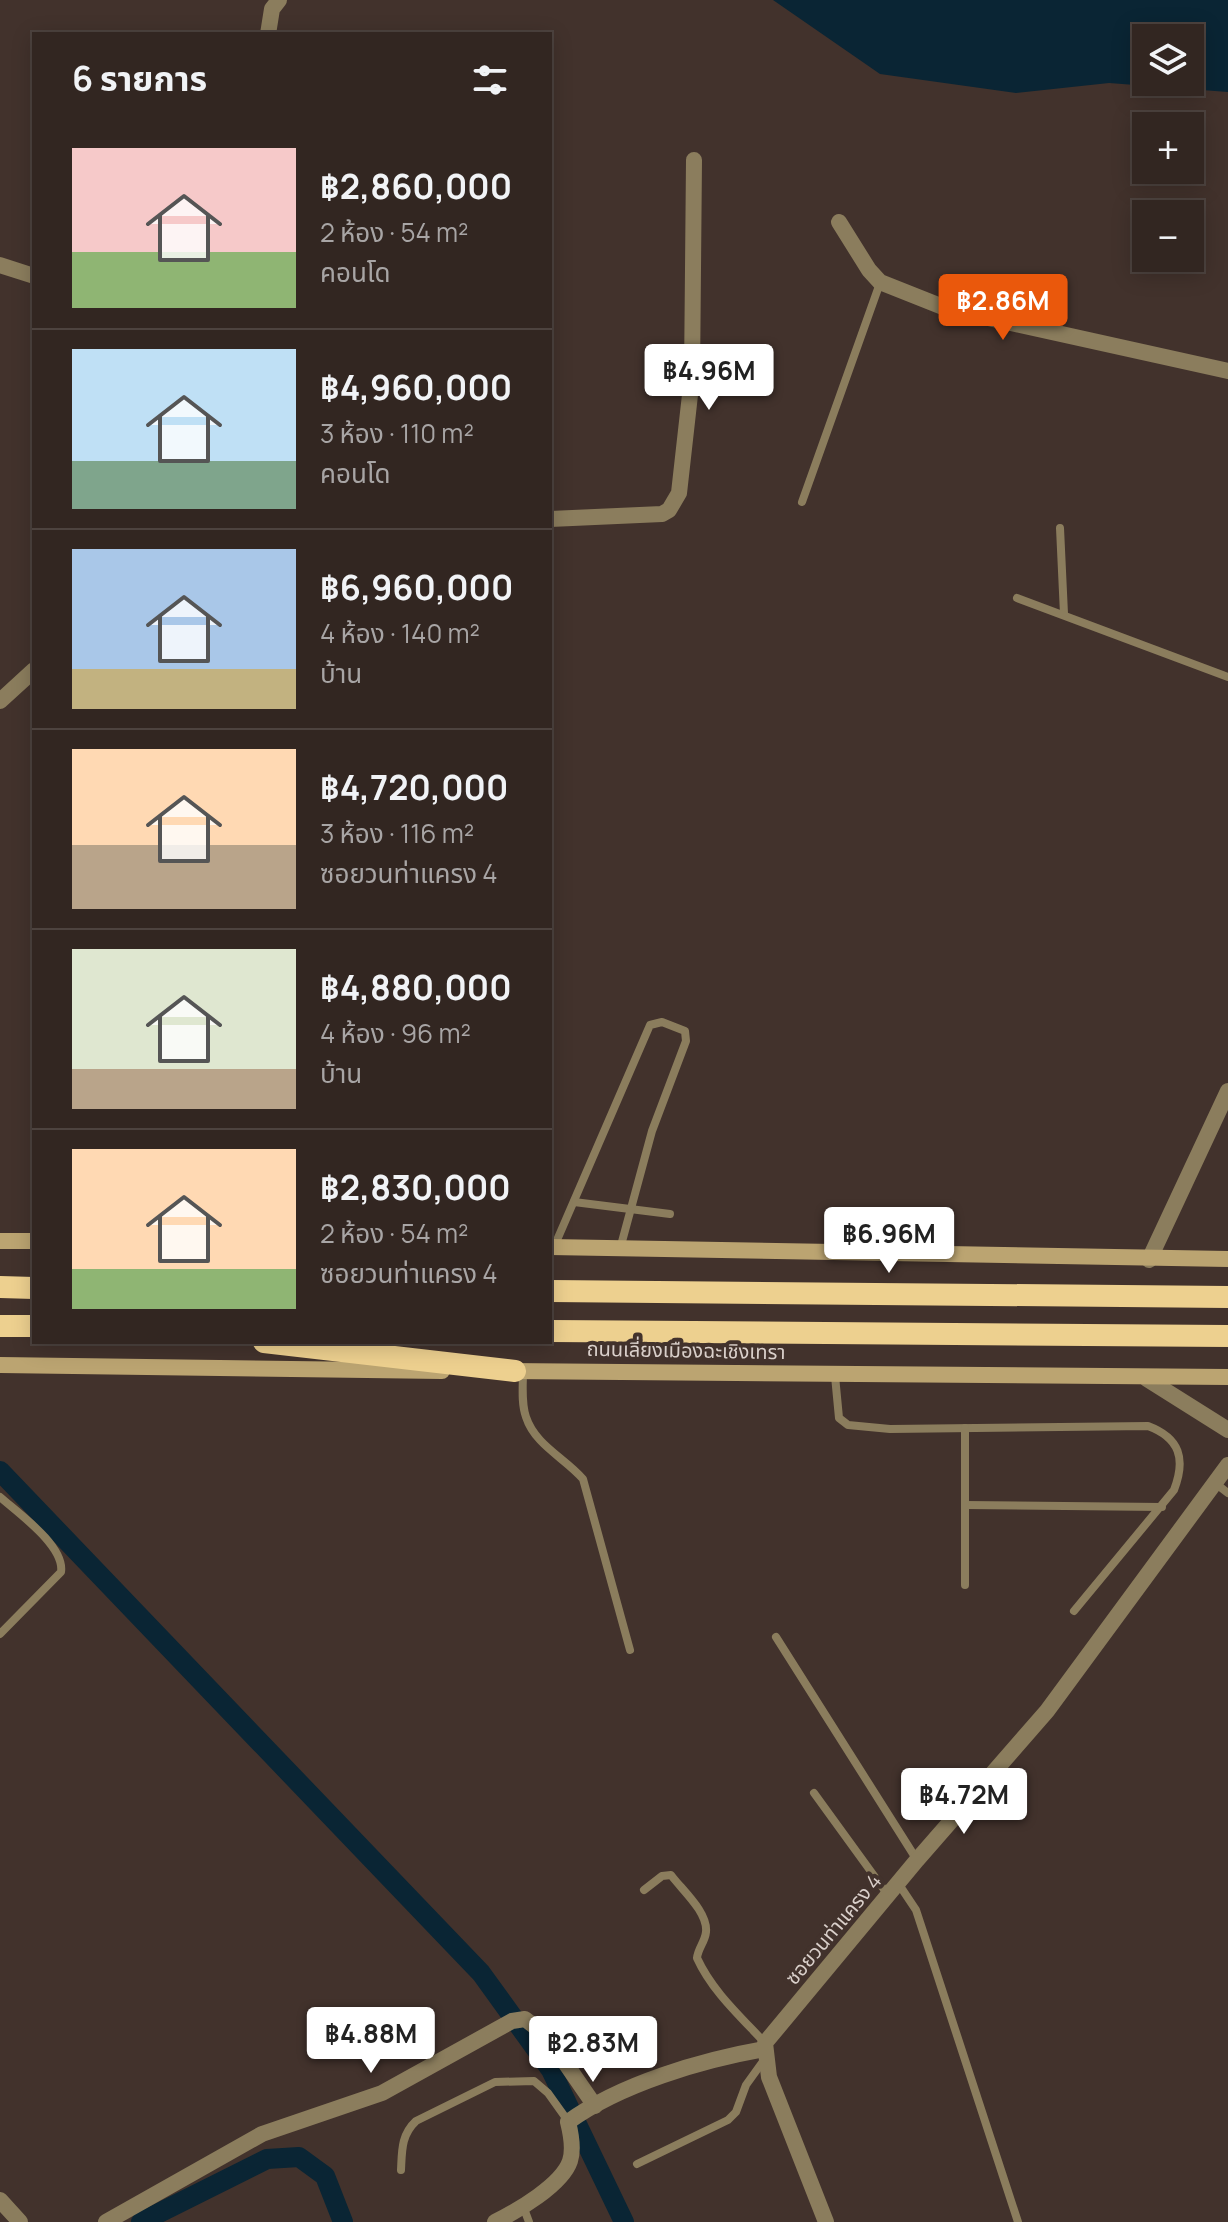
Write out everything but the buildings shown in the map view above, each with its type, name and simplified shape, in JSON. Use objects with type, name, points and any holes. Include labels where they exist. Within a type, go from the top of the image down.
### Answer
[{"type":"highway","points":[[0,1287],[32,1288]]},
{"type":"highway","points":[[552,1291],[1228,1297]]},
{"type":"highway","points":[[0,1326],[32,1326]]},
{"type":"highway","name":"ถนนเลี่ยงเมืองฉะเชิงเทรา","points":[[552,1331],[1228,1336]]},
{"type":"highway","points":[[282,1344],[519,1371]]},
{"type":"main road","points":[[0,1241],[32,1241]]},
{"type":"main road","points":[[552,1247],[1149,1260],[1228,1259]]},
{"type":"main road","name":"ถนนเลี่ยงเมืองฉะเชิงเทรา","points":[[0,1365],[835,1376],[1228,1377]]},
{"type":"street","points":[[268,32],[272,9],[279,0]]},
{"type":"street","points":[[552,519],[662,514],[669,510],[679,493],[692,377],[694,160]]},
{"type":"street","points":[[839,222],[880,282],[948,309],[1228,371]]},
{"type":"street","points":[[0,265],[32,275]]},
{"type":"street","points":[[0,701],[32,672]]},
{"type":"street","points":[[1149,1260],[1228,1091]]},
{"type":"street","points":[[1147,1379],[1228,1430]]},
{"type":"street","name":"ซอยวนท่าแครง 4","points":[[765,2050],[917,1860],[1047,1711],[1222,1488],[1228,1465]]},
{"type":"street","points":[[106,2222],[262,2134],[382,2093],[512,2021],[525,2019],[546,2035],[595,2106]]},
{"type":"street","points":[[495,2222],[526,2214],[569,2165],[572,2155],[568,2122],[616,2094],[684,2070],[765,2050],[826,2222]]},
{"type":"street","points":[[0,2200],[20,2222]]},
{"type":"lane","points":[[802,502],[880,282]]},
{"type":"lane","points":[[1060,528],[1064,614]]},
{"type":"lane","points":[[1017,598],[1228,677]]},
{"type":"lane","points":[[552,1247],[650,1025],[662,1022],[685,1031],[686,1041],[652,1131],[620,1250]]},
{"type":"lane","points":[[574,1202],[670,1214]]},
{"type":"lane","points":[[519,1371],[524,1408],[533,1433],[583,1479],[630,1650]]},
{"type":"lane","points":[[835,1376],[839,1418],[848,1425],[890,1429],[1148,1426],[1165,1433],[1175,1442],[1179,1476],[1162,1507],[1074,1611]]},
{"type":"lane","points":[[965,1428],[965,1585]]},
{"type":"lane","points":[[0,1497],[54,1547],[62,1564],[61,1572],[0,1634]]},
{"type":"lane","points":[[965,1505],[1162,1507]]},
{"type":"lane","points":[[776,1637],[917,1860]]},
{"type":"lane","points":[[814,1793],[893,1889],[916,1910],[1018,2222]]},
{"type":"lane","points":[[637,2164],[728,2120],[736,2112],[765,2050],[717,1992],[697,1958],[705,1938],[706,1926],[702,1915],[671,1875],[662,1876],[644,1890]]},
{"type":"lane","points":[[401,2170],[407,2128],[495,2082],[534,2081],[548,2093],[568,2122]]},
{"type":"water","points":[[773,0],[1228,0],[1228,92],[1204,90],[1204,24],[1132,24],[1132,85],[1109,83],[1016,93],[880,74]]},
{"type":"waterway","points":[[0,1471],[481,1973],[551,2070],[624,2222]]},
{"type":"waterway","points":[[141,2222],[267,2159],[299,2157],[325,2176],[343,2222]]}]
